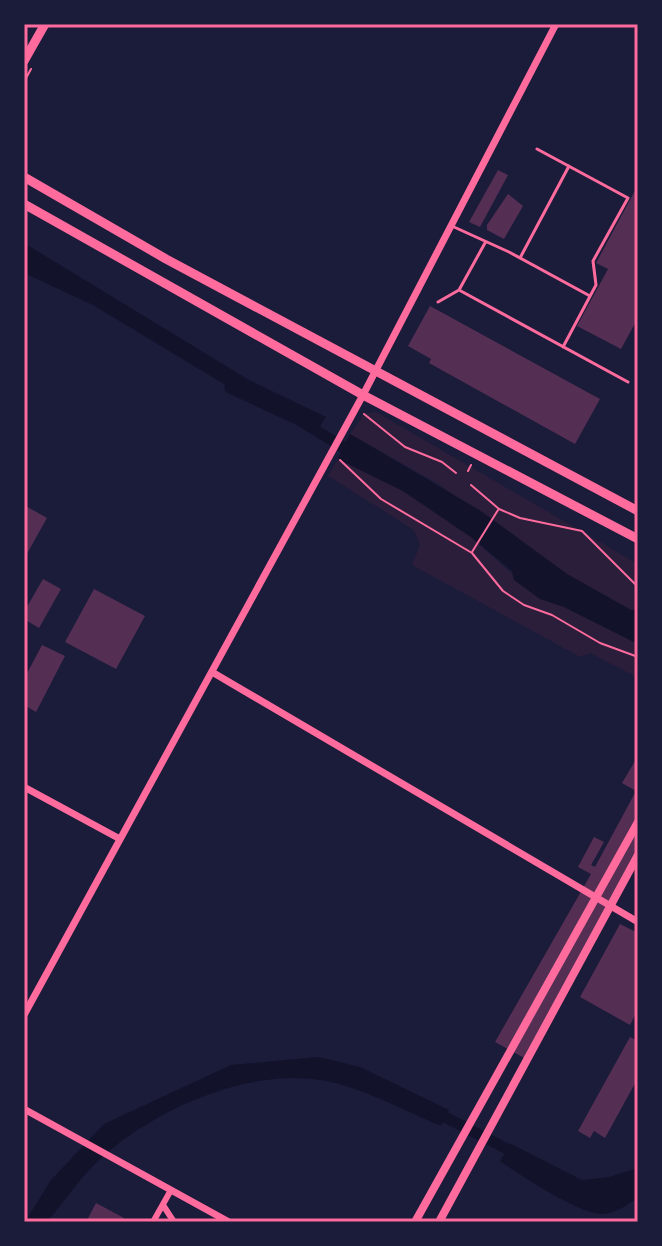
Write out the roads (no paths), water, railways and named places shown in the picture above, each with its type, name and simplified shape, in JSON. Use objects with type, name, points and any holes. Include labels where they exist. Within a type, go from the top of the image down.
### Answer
[{"type":"main road","points":[[24,61],[45,24]]},
{"type":"main road","points":[[24,177],[166,259],[638,511]]},
{"type":"main road","points":[[24,204],[363,395],[638,539]]},
{"type":"main road","points":[[415,1222],[638,822]]},
{"type":"main road","points":[[439,1222],[638,855]]},
{"type":"street","points":[[24,1015],[363,395],[556,24]]},
{"type":"street","points":[[212,672],[638,922]]},
{"type":"street","points":[[24,787],[120,839]]},
{"type":"street","points":[[24,1109],[229,1222]]},
{"type":"street","points":[[153,1222],[171,1190]]},
{"type":"street","points":[[163,1205],[174,1222]]},
{"type":"lane","points":[[537,149],[628,198],[593,261],[596,285],[563,347]]},
{"type":"lane","points":[[520,258],[569,166]]},
{"type":"lane","points":[[451,226],[520,258],[590,296]]},
{"type":"lane","points":[[438,302],[459,290],[485,243]]},
{"type":"lane","points":[[459,290],[628,382]]},
{"type":"waterway","points":[[230,388],[299,420],[356,455]]},
{"type":"waterway","points":[[433,1111],[521,1156]]}]
